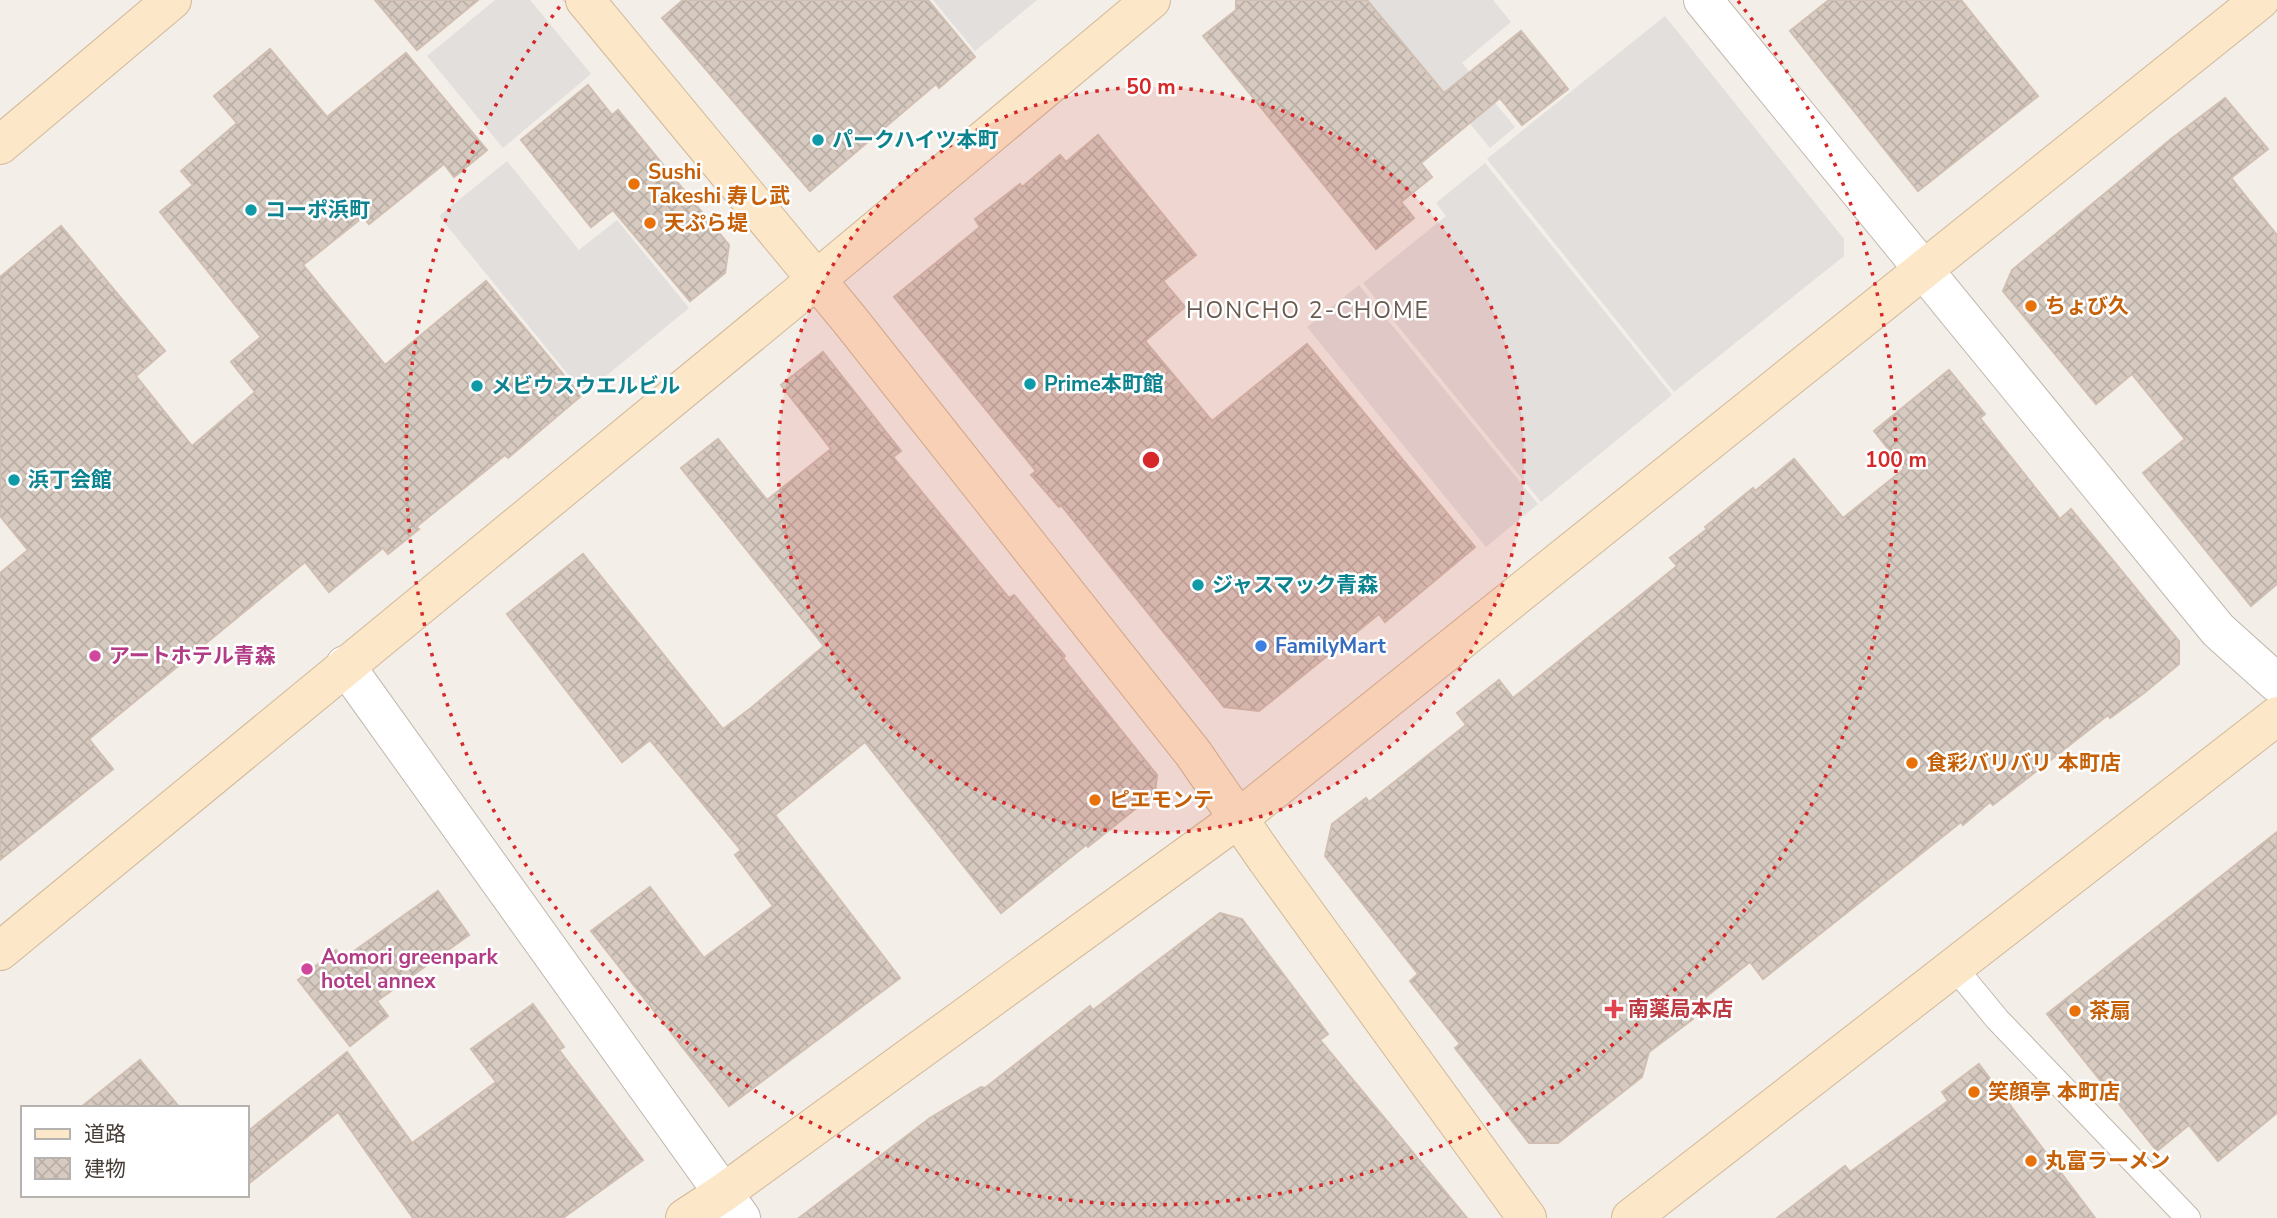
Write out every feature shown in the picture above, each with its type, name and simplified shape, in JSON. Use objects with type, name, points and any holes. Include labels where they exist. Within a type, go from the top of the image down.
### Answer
[{"type":"street","points":[[0,145],[172,0]]},
{"type":"street","points":[[585,0],[816,279],[1193,753],[1527,1218]]},
{"type":"street","points":[[0,951],[1151,0]]},
{"type":"street","points":[[1703,0],[2218,630],[2277,683]]},
{"type":"street","points":[[685,1218],[732,1205],[1239,818],[2260,0]]},
{"type":"street","points":[[345,665],[732,1205]]},
{"type":"street","points":[[1631,1218],[2277,716]]},
{"type":"lane","points":[[1955,968],[1997,1019],[2188,1218]]},
{"type":"shaded area","points":[[495,0],[530,0],[591,74],[503,148],[427,56]]},
{"type":"shaded area","points":[[933,0],[1037,0],[975,51]]},
{"type":"shaded area","points":[[1368,0],[1493,0],[1511,22],[1462,63],[1515,127],[1490,148]]},
{"type":"shaded area","points":[[1665,16],[1844,239],[1844,256],[1674,392],[1487,159]]},
{"type":"shaded area","points":[[507,161],[579,250],[617,220],[689,308],[584,394],[439,216]]},
{"type":"shaded area","points":[[1485,163],[1672,395],[1541,502],[1363,283],[1446,216],[1436,203]]},
{"type":"shaded area","points":[[1359,285],[1538,504],[1486,547],[1307,327]]},
{"type":"building","points":[[375,0],[478,0],[417,50]]},
{"type":"building","name":"パークハイツ本町","points":[[683,0],[928,0],[975,57],[939,88],[936,84],[810,191],[662,18]]},
{"type":"building","points":[[1236,0],[1367,0],[1444,93],[1521,31],[1568,89],[1522,125],[1500,98],[1421,163],[1432,177],[1401,202],[1414,218],[1376,249],[1203,36],[1236,10]]},
{"type":"building","points":[[1829,0],[1961,0],[2038,96],[1918,191],[1790,31]]},
{"type":"building","points":[[270,49],[327,117],[406,53],[487,150],[454,177],[444,164],[369,224],[363,217],[303,265],[385,365],[486,281],[581,396],[508,458],[505,455],[416,527],[419,529],[388,554],[383,548],[329,592],[305,562],[89,739],[113,769],[0,860],[0,573],[28,550],[0,516],[0,277],[61,226],[165,351],[136,376],[192,446],[255,392],[231,362],[261,337],[160,212],[193,185],[181,171],[237,123],[214,96]]},
{"type":"building","points":[[588,85],[612,115],[618,110],[729,245],[725,273],[690,301],[613,210],[591,227],[521,140]]},
{"type":"building","points":[[2225,98],[2268,149],[2231,178],[2277,235],[2277,584],[2251,606],[2143,473],[2185,439],[2132,374],[2096,404],[2003,291],[2012,270]]},
{"type":"building","points":[[1098,135],[1196,255],[1163,281],[1185,307],[1145,341],[1212,421],[1307,344],[1475,547],[1385,622],[1379,614],[1259,711],[1224,707],[1061,505],[1059,507],[1031,475],[1036,471],[894,297],[980,227],[975,219],[1020,184],[1022,187],[1060,155],[1066,162]]},
{"type":"building","points":[[823,352],[901,451],[893,457],[1009,598],[1014,595],[1065,656],[1063,658],[1157,775],[1155,793],[1001,913],[865,742],[775,815],[900,978],[729,1106],[591,931],[650,887],[704,958],[773,906],[735,855],[741,850],[650,740],[622,762],[507,614],[583,554],[723,729],[751,708],[824,646],[681,468],[718,439],[767,500],[831,449],[781,385]]},
{"type":"building","points":[[1949,370],[1985,414],[1980,418],[2060,519],[2071,509],[2179,641],[2179,664],[2110,718],[2108,715],[1993,805],[1990,802],[1963,825],[1961,822],[1763,979],[1750,962],[1688,1011],[1693,1019],[1649,1052],[1642,1077],[1558,1143],[1529,1143],[1455,1048],[1460,1044],[1410,981],[1418,974],[1325,856],[1332,824],[1366,798],[1369,802],[1466,725],[1457,713],[1499,680],[1513,698],[1677,566],[1670,558],[1707,529],[1705,527],[1794,459],[1843,518],[1904,469],[1874,431]]},
{"type":"building","points":[[2277,832],[2277,1113],[2218,1161],[2189,1125],[2157,1151],[2047,1014]]},
{"type":"building","points":[[438,891],[469,935],[377,1001],[388,1016],[350,1046],[298,980],[336,950],[343,959]]},
{"type":"building","points":[[1220,913],[1242,919],[1328,1034],[1320,1040],[1467,1218],[799,1218],[930,1118],[981,1087],[985,1088],[1090,1006],[1093,1010]]},
{"type":"building","points":[[533,1004],[564,1047],[559,1050],[643,1160],[563,1218],[413,1218],[338,1112],[248,1184],[248,1131],[347,1052],[412,1143],[496,1082],[471,1049]]},
{"type":"building","points":[[140,1060],[178,1106],[82,1106]]},
{"type":"building","points":[[1979,1064],[2095,1218],[1777,1218],[1845,1166],[1850,1172],[1948,1101],[1942,1092]]},
{"type":"place","name":"パークハイツ本町","points":[[818,140]]},
{"type":"place","name":"Sushi Takeshi 寿し武","points":[[634,184]]},
{"type":"place","name":"コーポ浜町","points":[[251,210]]},
{"type":"place","name":"天ぷら堤","points":[[650,223]]},
{"type":"place","name":"ちょび久","points":[[2031,306]]},
{"type":"place","name":"Prime本町館","points":[[1030,384]]},
{"type":"place","name":"メビウスウエルビル","points":[[477,386]]},
{"type":"place","name":"浜丁会館","points":[[14,480]]},
{"type":"place","name":"ジャスマック青森","points":[[1198,585]]},
{"type":"place","name":"FamilyMart","points":[[1261,646]]},
{"type":"place","name":"アートホテル青森","points":[[95,656]]},
{"type":"place","name":"食彩バリバリ 本町店","points":[[1912,763]]},
{"type":"place","name":"ピエモンテ","points":[[1095,800]]},
{"type":"place","name":"Aomori greenpark hotel annex","points":[[307,969]]},
{"type":"place","name":"南薬局本店","points":[[1614,1009]]},
{"type":"place","name":"茶扇","points":[[2075,1011]]},
{"type":"place","name":"笑顔亭 本町店","points":[[1974,1092]]},
{"type":"place","name":"丸富ラーメン","points":[[2031,1161]]},
{"type":"district","name":"HONCHO 2-CHOME","points":[[1308,310]]}]
